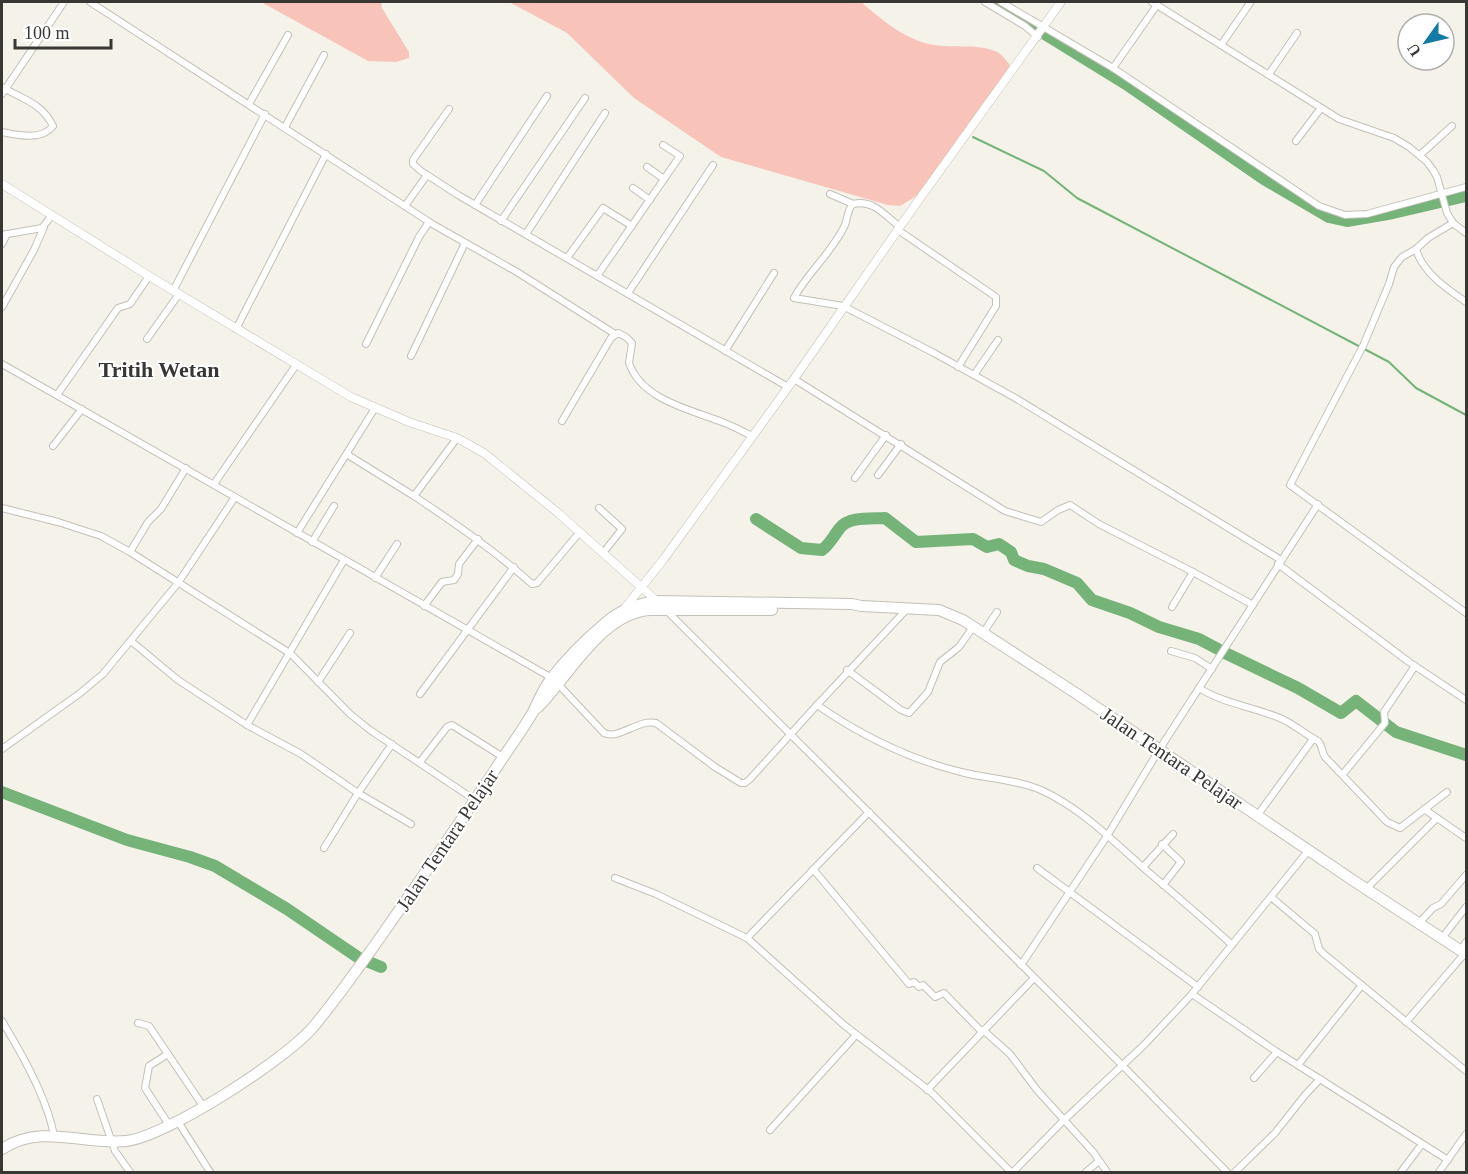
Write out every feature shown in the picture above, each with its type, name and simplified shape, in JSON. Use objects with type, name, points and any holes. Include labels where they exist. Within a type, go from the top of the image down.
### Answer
[{"type":"highway","name":"Jalan Tentara Pelajar","points":[[2,1149],[29,1137],[54,1136],[112,1142],[143,1138],[203,1106],[255,1074],[299,1042],[326,1012],[408,900],[533,711],[539,697],[555,681],[590,636],[636,604],[657,601],[852,604],[939,610],[983,633],[1308,851],[1442,938],[1465,950]]},
{"type":"highway","name":"Jalan Tentara Pelajar","points":[[623,614],[642,610],[851,610],[861,606]]},
{"type":"street","points":[[2,132],[39,135],[46,133],[53,126],[43,110],[22,97],[3,90],[64,2]]},
{"type":"street","points":[[90,2],[429,222],[517,272],[615,334],[620,334],[632,343],[629,363],[646,388],[668,401],[752,436]]},
{"type":"street","points":[[985,2],[1025,26],[1113,68],[1326,209],[1345,215],[1366,214],[1467,187]]},
{"type":"street","points":[[1001,2],[1041,32]]},
{"type":"street","points":[[623,614],[794,379],[843,306],[1062,2]]},
{"type":"street","points":[[1113,68],[1154,3],[1339,119],[1394,138],[1420,155],[1437,177],[1447,213],[1453,223],[1467,233]]},
{"type":"street","points":[[1221,45],[1250,3]]},
{"type":"street","points":[[1269,74],[1297,33]]},
{"type":"street","points":[[249,104],[288,35]]},
{"type":"street","points":[[285,127],[324,55]]},
{"type":"street","points":[[475,205],[547,96]]},
{"type":"street","points":[[501,221],[585,98]]},
{"type":"street","points":[[1296,141],[1321,108]]},
{"type":"street","points":[[449,109],[413,160],[413,164],[427,176],[788,387]]},
{"type":"street","points":[[526,234],[605,113]]},
{"type":"street","points":[[147,339],[176,292],[265,114]]},
{"type":"street","points":[[1420,155],[1452,126]]},
{"type":"street","points":[[597,276],[680,156],[663,144]]},
{"type":"street","points":[[236,329],[326,154]]},
{"type":"street","points":[[628,294],[713,165]]},
{"type":"street","points":[[647,167],[664,179]]},
{"type":"street","points":[[405,206],[427,176]]},
{"type":"street","points":[[2,184],[149,276],[351,397],[457,438],[484,453],[557,512],[657,601],[1123,1066],[1227,1173]]},
{"type":"street","points":[[633,188],[650,200]]},
{"type":"street","points":[[830,194],[854,204],[872,205],[996,297],[996,306],[958,366]]},
{"type":"street","points":[[795,300],[840,235],[848,212],[854,204]]},
{"type":"street","points":[[567,258],[603,208],[632,226]]},
{"type":"street","points":[[2,307],[52,215]]},
{"type":"street","points":[[366,344],[419,237],[429,222]]},
{"type":"street","points":[[1453,223],[1402,257],[1394,267],[1363,346],[1290,484],[1291,487],[1318,504],[1467,613]]},
{"type":"street","points":[[2,244],[4,235],[44,227]]},
{"type":"street","points":[[411,356],[465,243]]},
{"type":"street","points":[[1416,249],[1426,268],[1467,302]]},
{"type":"street","points":[[725,351],[774,273]]},
{"type":"street","points":[[57,394],[118,308],[130,304],[149,276]]},
{"type":"street","points":[[787,297],[843,306],[1017,399],[1279,562],[1415,666],[1467,700]]},
{"type":"street","points":[[562,421],[615,334]]},
{"type":"street","points":[[974,375],[998,340]]},
{"type":"street","points":[[2,364],[555,681],[607,735],[614,735],[634,725],[656,723],[715,767],[741,783],[750,780],[847,670],[908,608]]},
{"type":"street","points":[[213,484],[296,365]]},
{"type":"street","points":[[794,379],[1005,511],[1041,522],[1065,505],[1070,505],[1099,525],[1253,605]]},
{"type":"street","points":[[297,533],[348,455],[375,408]]},
{"type":"street","points":[[53,446],[82,409]]},
{"type":"street","points":[[855,478],[886,435]]},
{"type":"street","points":[[414,496],[457,438]]},
{"type":"street","points":[[878,475],[901,444]]},
{"type":"street","points":[[348,455],[478,539],[535,584],[579,533]]},
{"type":"street","points":[[130,552],[148,522],[161,509],[186,468]]},
{"type":"street","points":[[2,749],[93,684],[178,583],[235,497]]},
{"type":"street","points":[[1020,965],[1107,836],[1159,750],[1318,504]]},
{"type":"street","points":[[312,542],[334,506]]},
{"type":"street","points":[[2,508],[101,536],[130,552],[291,654],[350,714],[475,800]]},
{"type":"street","points":[[598,508],[622,529],[603,553]]},
{"type":"street","points":[[424,606],[442,582],[454,579],[458,574],[459,564],[478,539]]},
{"type":"street","points":[[375,578],[397,543]]},
{"type":"street","points":[[247,725],[291,654],[344,560]]},
{"type":"street","points":[[420,694],[514,567]]},
{"type":"street","points":[[1172,607],[1193,572]]},
{"type":"street","points":[[983,633],[997,612]]},
{"type":"street","points":[[847,670],[901,710],[909,713],[928,692],[940,662],[958,647],[973,627]]},
{"type":"street","points":[[318,682],[350,633]]},
{"type":"street","points":[[131,641],[178,680],[247,725],[300,754],[358,793],[411,824]]},
{"type":"street","points":[[1171,651],[1195,658],[1212,669]]},
{"type":"street","points":[[1343,774],[1385,723],[1384,712],[1415,666]]},
{"type":"street","points":[[1199,688],[1217,699],[1283,720],[1321,744],[1321,752],[1325,757],[1387,822],[1396,827],[1400,828],[1447,792]]},
{"type":"street","points":[[817,705],[848,726],[897,752],[948,769],[975,776],[1016,781],[1040,790],[1080,814],[1232,945]]},
{"type":"street","points":[[420,762],[447,727],[452,725],[503,757]]},
{"type":"street","points":[[1257,816],[1313,739]]},
{"type":"street","points":[[324,848],[392,744]]},
{"type":"street","points":[[1424,809],[1467,838]]},
{"type":"street","points":[[747,938],[869,812]]},
{"type":"street","points":[[1366,889],[1437,818]]},
{"type":"street","points":[[1143,867],[1173,834]]},
{"type":"street","points":[[1162,844],[1181,861],[1163,885]]},
{"type":"street","points":[[615,878],[656,894],[747,938],[856,1035],[927,1089],[1012,1173],[1123,1066],[1192,994],[1308,851]]},
{"type":"street","points":[[1037,868],[1198,987]]},
{"type":"street","points":[[813,869],[909,984],[915,982],[919,987],[923,985],[935,997],[944,993],[982,1031],[1010,1054],[1037,1090],[1065,1120],[1107,1173]]},
{"type":"street","points":[[1419,923],[1433,908],[1441,904],[1467,875]]},
{"type":"street","points":[[1271,897],[1316,934],[1319,949],[1324,954],[1467,1071]]},
{"type":"street","points":[[1442,938],[1467,907]]},
{"type":"street","points":[[1406,1022],[1465,950]]},
{"type":"street","points":[[927,1089],[1034,978]]},
{"type":"street","points":[[1298,1065],[1362,985]]},
{"type":"street","points":[[1192,994],[1277,1052],[1448,1160]]},
{"type":"street","points":[[2,1021],[31,1075],[49,1117],[54,1136]]},
{"type":"street","points":[[138,1023],[149,1026],[203,1106]]},
{"type":"street","points":[[770,1130],[856,1035]]},
{"type":"street","points":[[1254,1078],[1277,1052]]},
{"type":"street","points":[[168,1054],[149,1066],[145,1088],[210,1173]]},
{"type":"street","points":[[1235,1173],[1275,1133],[1320,1079]]},
{"type":"street","points":[[97,1099],[118,1157],[130,1173]]},
{"type":"street","points":[[1439,1173],[1467,1134]]},
{"type":"street","points":[[1401,1173],[1422,1144]]},
{"type":"street","points":[[1086,1173],[1099,1161]]},
{"type":"shaded area","points":[[261,2],[381,2],[382,8],[409,52],[409,58],[396,62],[368,61]]},
{"type":"shaded area","points":[[509,2],[861,2],[901,33],[929,44],[979,47],[995,51],[1009,64],[1009,69],[918,195],[900,206],[888,205],[721,157],[634,98],[567,33]]},
{"type":"waterway","points":[[993,2],[1129,86],[1264,179],[1329,217],[1347,221],[1466,196]]},
{"type":"waterway","points":[[973,137],[1044,171],[1077,198],[1389,362],[1416,388],[1466,415]]},
{"type":"waterway","points":[[756,519],[801,548],[822,550],[844,524],[861,519],[885,518],[916,542],[973,539],[987,547],[999,544],[1011,552],[1014,560],[1044,569],[1077,583],[1092,600],[1130,613],[1159,627],[1199,639],[1218,649]]},
{"type":"waterway","points":[[1223,652],[1298,688],[1341,713],[1356,701],[1396,732],[1466,755]]},
{"type":"waterway","points":[[2,792],[127,840],[215,866],[287,909],[359,958],[381,967]]},
{"type":"district","name":"Tritih Wetan","points":[[159,369]]}]
